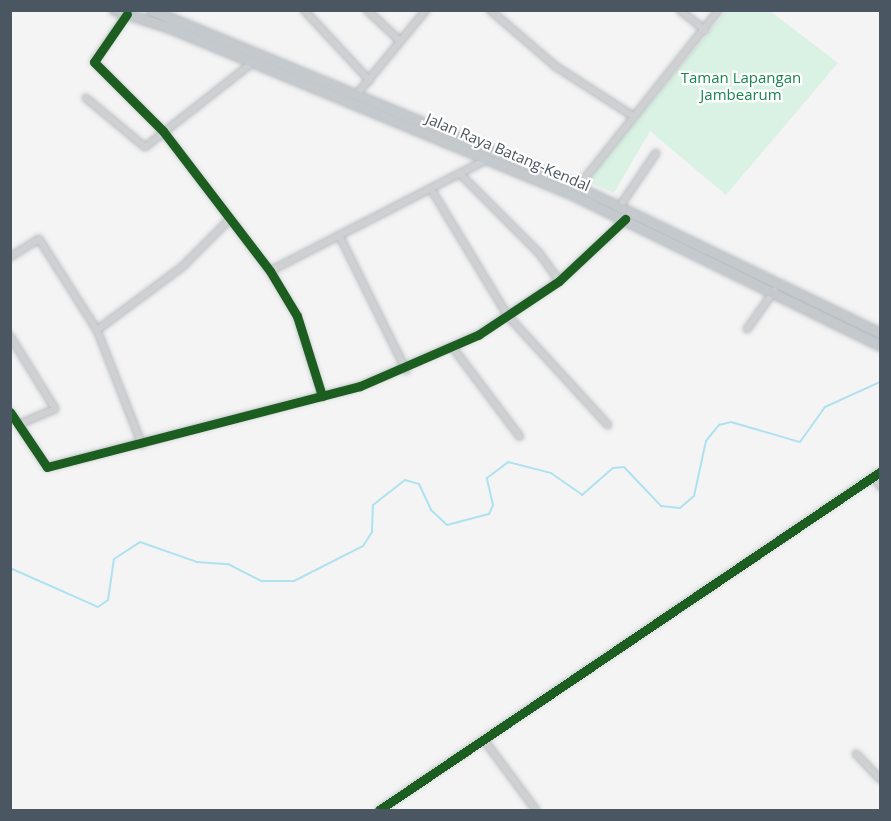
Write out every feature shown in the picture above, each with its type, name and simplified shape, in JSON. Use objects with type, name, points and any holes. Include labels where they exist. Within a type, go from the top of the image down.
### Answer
[{"type":"highway","name":"Jalan Raya Batang-Kendal","points":[[114,10],[489,159],[625,219],[880,345]]},
{"type":"highway","name":"Jalan Raya Batang-Kendal","points":[[151,10],[578,187],[880,333]]},
{"type":"highway","points":[[379,114],[384,105]]},
{"type":"street","points":[[304,10],[369,80]]},
{"type":"street","points":[[367,10],[400,41]]},
{"type":"street","points":[[357,94],[426,10]]},
{"type":"street","points":[[490,10],[555,66],[633,116]]},
{"type":"street","points":[[680,10],[705,30]]},
{"type":"street","points":[[578,187],[719,10]]},
{"type":"street","points":[[127,14],[94,62],[163,131],[227,222],[270,271],[297,316],[322,396]]},
{"type":"street","points":[[86,98],[143,147],[251,64]]},
{"type":"street","points":[[620,206],[656,153]]},
{"type":"street","points":[[270,271],[489,159]]},
{"type":"street","points":[[461,175],[539,253],[559,280]]},
{"type":"street","points":[[430,189],[508,316],[608,425]]},
{"type":"street","points":[[10,412],[20,424],[37,460],[47,467],[142,445],[322,396],[406,370],[453,348],[508,316],[559,280],[625,219]]},
{"type":"street","points":[[97,330],[182,267],[227,222]]},
{"type":"street","points":[[339,235],[406,370]]},
{"type":"street","points":[[10,257],[39,239],[97,330],[142,445]]},
{"type":"street","points":[[747,329],[774,291]]},
{"type":"street","points":[[10,336],[55,409],[20,424]]},
{"type":"street","points":[[453,348],[520,437]]},
{"type":"street","points":[[380,810],[877,474],[880,486]]},
{"type":"street","points":[[484,740],[536,810]]},
{"type":"street","points":[[856,754],[880,779]]},
{"type":"green space","name":"Taman Lapangan Jambearum","points":[[726,11],[770,11],[838,63],[726,195],[650,131],[614,193],[586,181]]},
{"type":"waterway","points":[[10,568],[98,607],[108,600],[114,559],[140,542],[197,562],[228,564],[262,581],[294,581],[363,546],[372,532],[373,505],[405,480],[419,484],[431,510],[447,525],[489,514],[493,505],[487,478],[508,462],[551,473],[582,495],[613,468],[624,467],[661,506],[680,508],[694,496],[706,441],[719,425],[731,422],[800,442],[825,407],[880,382]]},
{"type":"cycle path","points":[[127,14],[94,62],[163,131],[270,271],[297,316],[322,396]]},
{"type":"cycle path","points":[[10,412],[47,467],[360,386],[478,335],[559,281],[625,219]]},
{"type":"cycle path","points":[[379,810],[880,472]]}]
